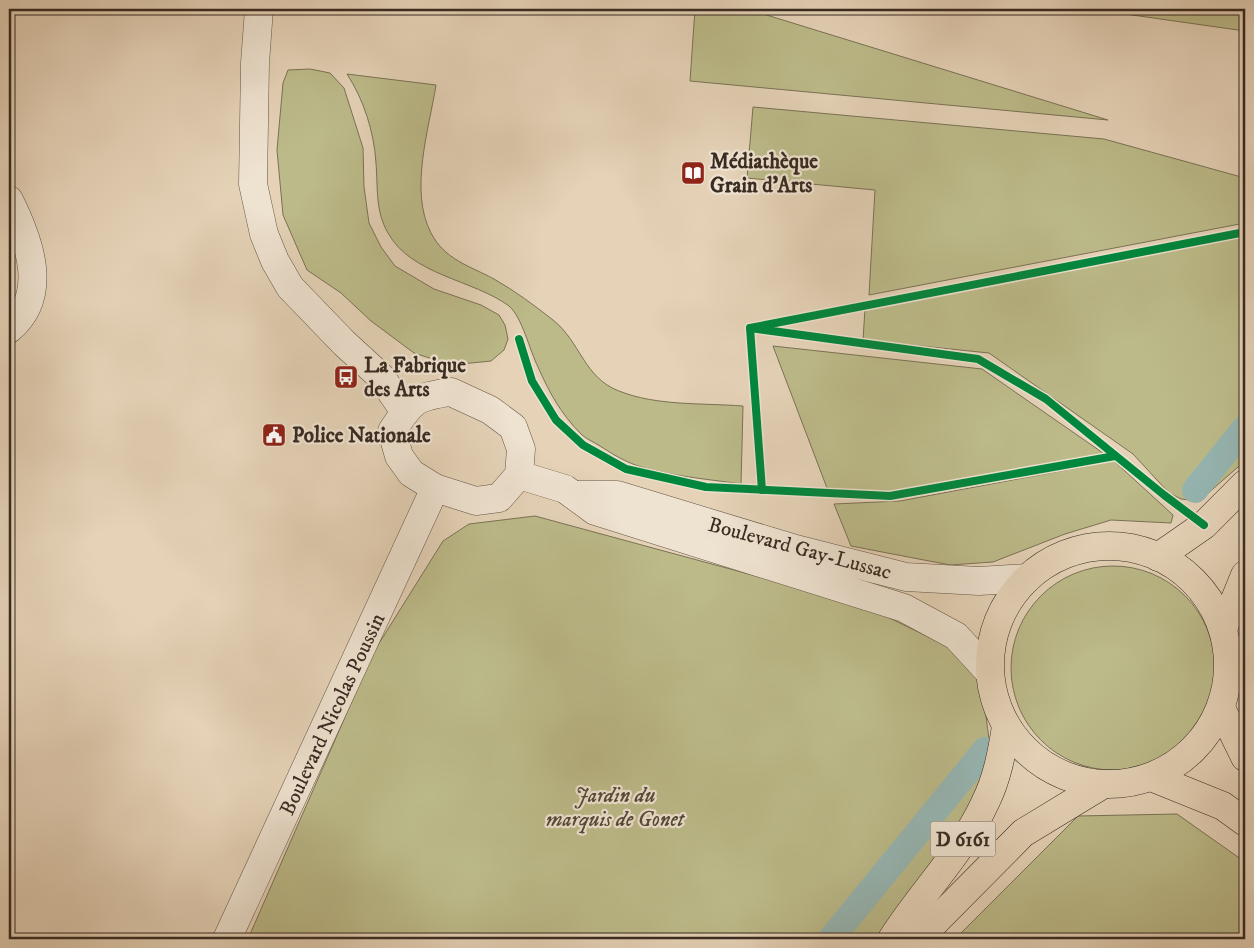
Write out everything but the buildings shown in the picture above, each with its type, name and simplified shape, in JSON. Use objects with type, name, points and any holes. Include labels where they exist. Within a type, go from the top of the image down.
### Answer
[{"type":"main road","points":[[1158,557],[1204,525],[1245,484]]},
{"type":"main road","points":[[1113,546],[1136,550],[1158,557],[1178,568],[1198,586],[1212,605],[1223,629],[1228,669],[1221,708],[1207,733],[1193,750],[1151,777],[1102,784],[1064,776],[1030,756],[1006,726],[995,701],[990,673],[992,638],[998,620],[1017,590],[1028,578],[1047,564],[1067,554],[1091,547],[1113,546]]},
{"type":"main road","points":[[1223,629],[1245,575]]},
{"type":"main road","points":[[1221,708],[1245,757]]},
{"type":"main road","name":"D 6161","points":[[892,939],[968,833],[985,805],[1002,756],[1006,726]]},
{"type":"main road","points":[[1151,777],[1223,806],[1245,822]]},
{"type":"main road","name":"D 6161","points":[[918,939],[1023,833],[1102,784]]},
{"type":"street","points":[[259,9],[255,63],[253,184],[264,234],[275,261],[290,287],[344,343],[381,377],[405,412]]},
{"type":"street","points":[[9,200],[24,230],[34,270],[28,302],[17,322],[9,329]]},
{"type":"street","points":[[451,392],[490,410],[513,427],[521,449],[519,475],[499,498],[476,500],[435,488],[411,473],[398,456],[392,431],[410,404],[426,395],[451,392]]},
{"type":"street","name":"Boulevard Gay-Lussac","points":[[519,475],[566,489],[595,511],[904,608],[956,636],[990,673]]},
{"type":"street","name":"Boulevard Nicolas Poussin","points":[[227,939],[435,488]]},
{"type":"street","name":"Boulevard Gay-Lussac","points":[[575,495],[617,495],[792,548],[906,577],[980,582],[1028,578]]},
{"type":"green space","points":[[695,9],[747,9],[1108,120],[690,81]]},
{"type":"green space","points":[[1090,9],[1245,9],[1245,31]]},
{"type":"green space","points":[[310,69],[330,73],[344,88],[363,148],[364,187],[369,223],[381,247],[395,266],[434,289],[481,305],[499,315],[505,325],[508,339],[504,350],[491,361],[451,365],[414,353],[371,321],[341,293],[307,270],[283,215],[277,150],[283,83],[288,70]]},
{"type":"green space","points":[[347,74],[436,85],[421,179],[425,216],[431,233],[443,250],[467,266],[509,288],[553,320],[570,338],[590,368],[607,385],[633,396],[664,402],[743,406],[741,484],[651,470],[619,458],[585,437],[567,419],[551,394],[514,311],[495,297],[427,268],[398,247],[388,233],[381,216],[375,151],[370,128],[363,105]]},
{"type":"green space","points":[[753,107],[1104,139],[1245,178],[1245,223],[869,295],[875,190],[747,178]]},
{"type":"green space","points":[[1245,237],[1245,461],[1199,501],[1181,499],[1169,493],[1133,454],[989,353],[863,340],[865,309]]},
{"type":"green space","points":[[773,346],[982,369],[1103,453],[895,492],[827,488]]},
{"type":"green space","points":[[1114,461],[1173,515],[1171,523],[1111,520],[1065,534],[993,562],[950,565],[851,546],[834,504],[900,501]]},
{"type":"green space","name":"Jardin du marquis de Gonet","points":[[535,516],[767,579],[879,613],[960,652],[977,678],[986,716],[992,763],[964,826],[877,939],[248,939],[373,653],[443,541],[469,524]]},
{"type":"green space","points":[[1113,566],[1133,568],[1161,578],[1178,589],[1192,603],[1207,629],[1213,648],[1215,668],[1213,688],[1203,716],[1192,733],[1178,747],[1152,762],[1133,768],[1113,770],[1093,768],[1065,758],[1048,747],[1034,733],[1019,707],[1013,688],[1011,668],[1013,648],[1023,620],[1034,603],[1048,589],[1074,574],[1093,568]]},
{"type":"green space","points":[[1177,814],[1245,862],[1245,939],[955,939],[1078,816]]},
{"type":"waterway","points":[[1195,490],[1245,428]]},
{"type":"waterway","points":[[831,939],[985,750]]},
{"type":"cycle path","points":[[1204,525],[1046,399],[978,359],[750,328],[1245,232]]},
{"type":"cycle path","points":[[750,328],[762,490]]},
{"type":"cycle path","points":[[519,339],[532,381],[556,420],[583,445],[626,469],[706,487],[890,496],[1115,456]]},
{"type":"place","name":"Médiathèque Grain d'Arts","points":[[693,173]]},
{"type":"place","name":"La Fabrique des Arts","points":[[346,377]]},
{"type":"place","name":"Police Nationale","points":[[274,435]]}]
